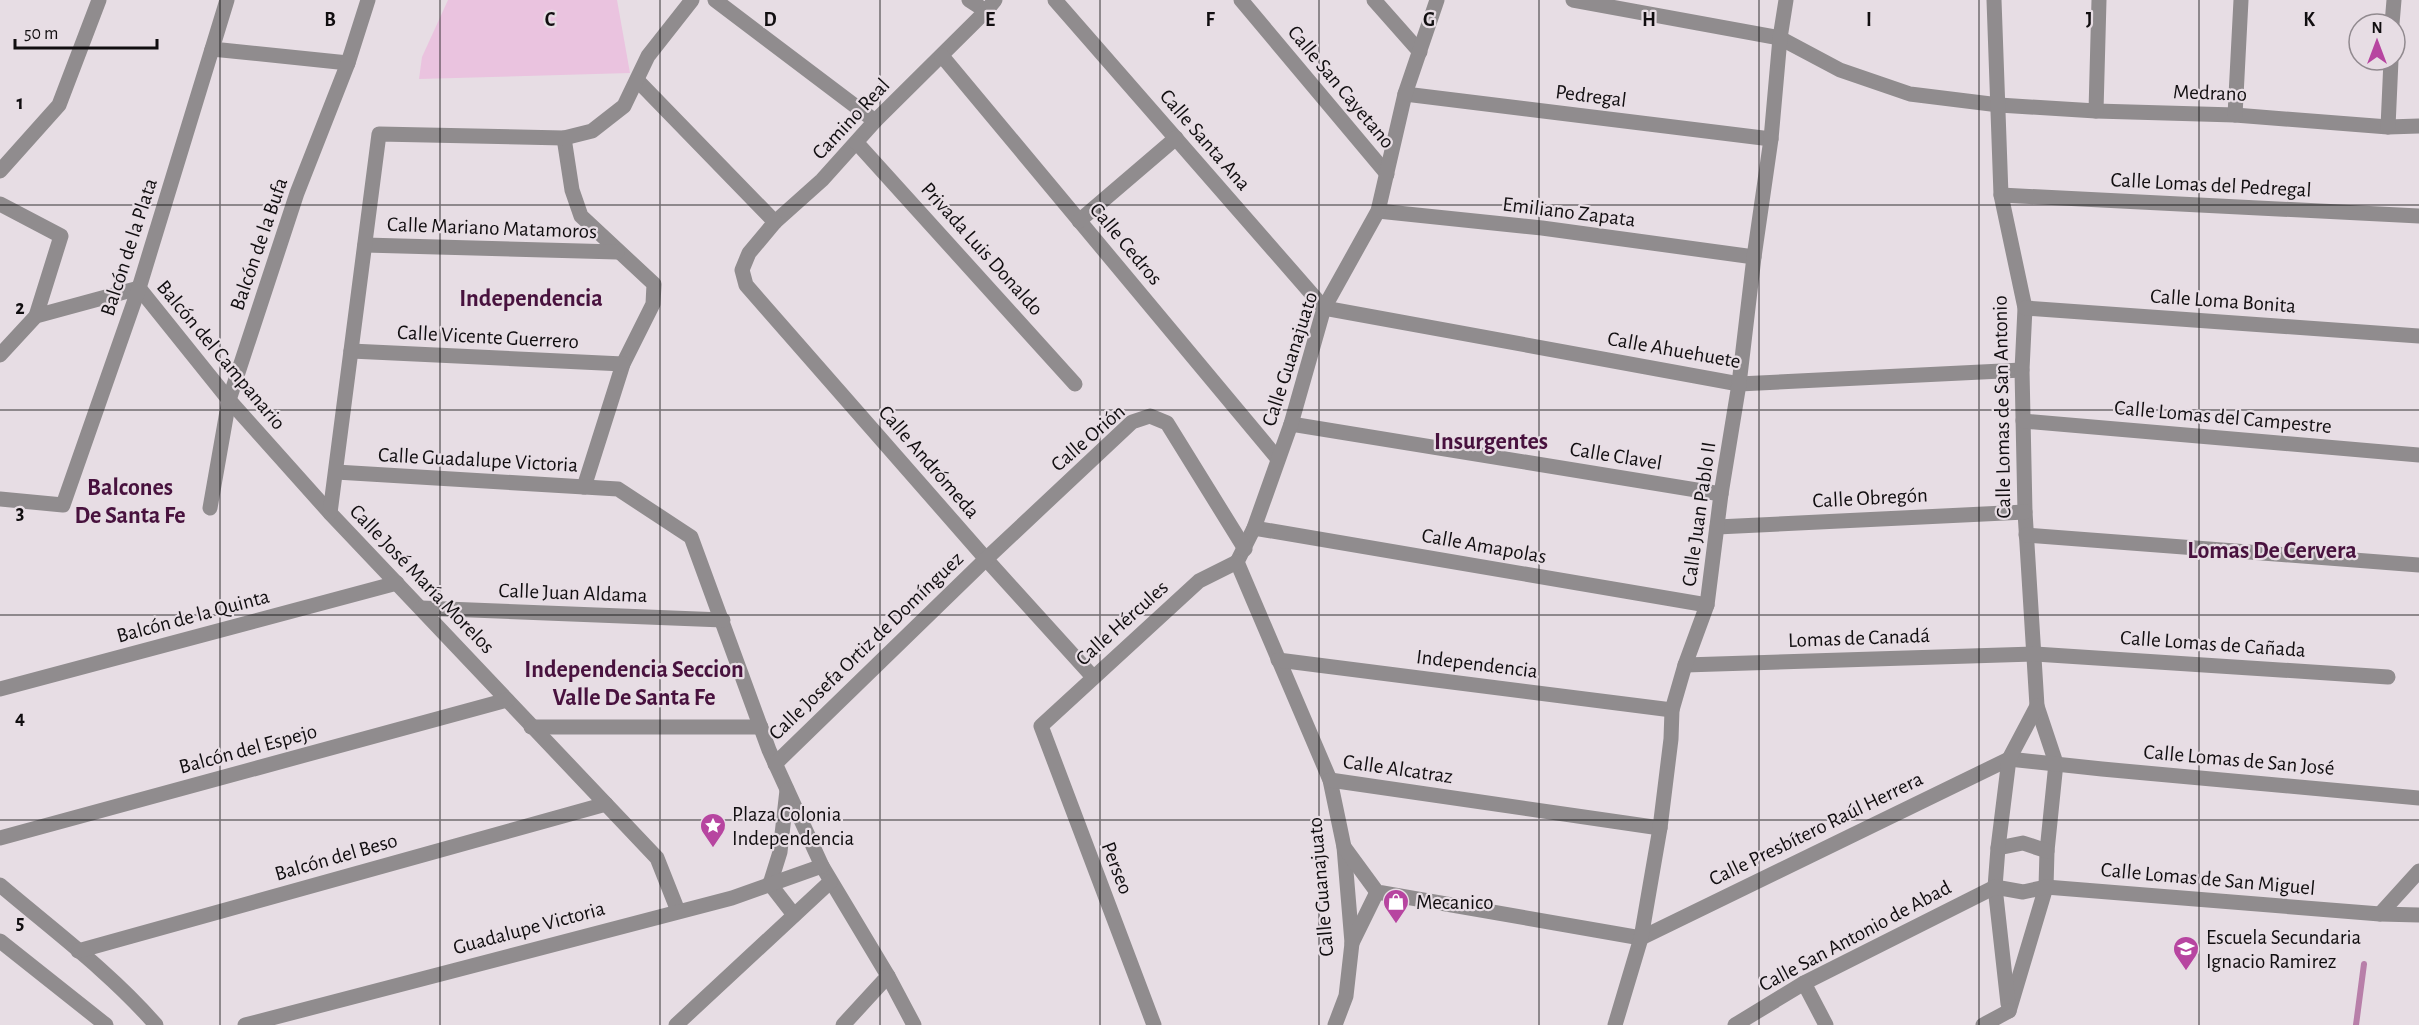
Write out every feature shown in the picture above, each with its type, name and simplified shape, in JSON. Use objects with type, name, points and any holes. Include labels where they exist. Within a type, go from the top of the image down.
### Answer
[{"type":"street","points":[[0,171],[59,105],[99,0]]},
{"type":"street","name":"Balcón de la Plata","points":[[0,500],[63,505],[139,288],[226,0]]},
{"type":"street","name":"Balcón de la Bufa","points":[[210,508],[229,400],[297,194],[348,63],[368,0]]},
{"type":"street","points":[[715,0],[875,121]]},
{"type":"street","points":[[969,0],[991,5]]},
{"type":"street","name":"Calle Santa Ana","points":[[1055,0],[1324,308]]},
{"type":"street","name":"Calle San Cayetano","points":[[1241,0],[1387,174]]},
{"type":"street","points":[[1374,0],[1420,52]]},
{"type":"street","name":"Calle Guanajuato","points":[[1241,555],[1254,528],[1291,424],[1324,308],[1378,211],[1405,94],[1437,0]]},
{"type":"street","name":"Medrano","points":[[1573,0],[1780,39],[1840,70],[1910,93],[1999,105],[2096,111],[2235,115],[2388,127],[2419,126]]},
{"type":"street","name":"Calle Juan Pablo II","points":[[1616,1025],[1641,938],[1660,828],[1671,739],[1672,710],[1685,665],[1707,605],[1771,139],[1786,0]]},
{"type":"street","name":"Calle Lomas de San Antonio","points":[[1994,0],[2001,195],[2025,308],[2022,370],[2025,512],[2037,706],[2056,763],[2047,851],[2046,887],[2009,1011]]},
{"type":"street","points":[[2096,111],[2099,0]]},
{"type":"street","points":[[2235,115],[2241,0]]},
{"type":"street","points":[[584,487],[623,364],[653,304],[654,284],[617,252],[581,216],[572,190],[564,138],[592,131],[624,106],[648,56],[685,3]]},
{"type":"street","name":"Camino Real","points":[[742,270],[749,253],[775,222],[822,180],[875,121],[991,5]]},
{"type":"street","points":[[212,49],[348,63]]},
{"type":"street","name":"Calle Cedros","points":[[942,56],[1278,459]]},
{"type":"street","points":[[2388,127],[2390,72]]},
{"type":"street","points":[[638,80],[775,222]]},
{"type":"street","name":"Pedregal","points":[[1405,94],[1771,139]]},
{"type":"street","name":"Calle José María Morelos","points":[[564,138],[379,134],[330,513],[657,858],[678,911]]},
{"type":"street","points":[[1079,221],[1176,138]]},
{"type":"street","name":"Privada Luis Donaldo","points":[[857,142],[1075,384]]},
{"type":"street","name":"Calle Lomas del Pedregal","points":[[2001,195],[2419,216]]},
{"type":"street","points":[[0,204],[61,236],[36,316],[0,355]]},
{"type":"street","name":"Emiliano Zapata","points":[[1378,211],[1542,228],[1754,257]]},
{"type":"street","name":"Calle Mariano Matamoros","points":[[365,245],[617,252]]},
{"type":"street","name":"Calle Andrómeda","points":[[742,270],[747,285],[986,559],[1093,677]]},
{"type":"street","name":"Balcón del Campanario","points":[[36,316],[139,288],[229,400],[330,513]]},
{"type":"street","name":"Calle Ahuehuete","points":[[1324,308],[1739,384],[2022,370]]},
{"type":"street","name":"Calle Loma Bonita","points":[[2025,308],[2419,336]]},
{"type":"street","name":"Calle Vicente Guerrero","points":[[351,351],[623,364]]},
{"type":"street","name":"Calle Orión","points":[[986,559],[1132,422],[1150,416],[1167,423],[1241,555]]},
{"type":"street","name":"Calle Lomas del Campestre","points":[[2024,422],[2419,455]]},
{"type":"street","name":"Calle Clavel","points":[[1291,424],[1721,494]]},
{"type":"street","name":"Calle Guadalupe Victoria","points":[[336,472],[618,489],[691,537],[723,620]]},
{"type":"street","name":"Calle Obregón","points":[[1717,527],[2025,512]]},
{"type":"street","name":"Calle Amapolas","points":[[1254,528],[1707,605]]},
{"type":"street","points":[[2026,535],[2419,565]]},
{"type":"street","name":"Calle Alcatraz","points":[[1241,555],[1278,660],[1330,780],[1660,828]]},
{"type":"street","name":"Calle Hércules","points":[[1041,726],[1198,581],[1241,555]]},
{"type":"street","name":"Calle Josefa Ortiz de Domínguez","points":[[775,764],[986,559]]},
{"type":"street","name":"Balcón de la Quinta","points":[[0,689],[397,583]]},
{"type":"street","name":"Calle Juan Aldama","points":[[421,608],[723,620]]},
{"type":"street","points":[[723,620],[775,764],[822,866],[888,976],[914,1025]]},
{"type":"street","name":"Lomas de Canadá","points":[[1685,665],[2035,654]]},
{"type":"street","name":"Calle Lomas de Cañada","points":[[2035,654],[2388,677]]},
{"type":"street","name":"Independencia","points":[[1278,660],[1672,710]]},
{"type":"street","name":"Balcón del Espejo","points":[[0,838],[507,700]]},
{"type":"street","points":[[1983,1025],[2009,1011],[1995,887],[1998,848],[2009,759],[2037,706]]},
{"type":"street","name":"Perseo","points":[[1041,726],[1154,1025]]},
{"type":"street","points":[[531,727],[761,727]]},
{"type":"street","name":"Calle Lomas de San José","points":[[2009,759],[2419,798]]},
{"type":"street","name":"Calle Presbítero Raúl Herrera","points":[[1641,938],[2009,759]]},
{"type":"street","name":"Calle Guanajuato","points":[[1330,780],[1344,847],[1352,943],[1347,996],[1335,1025]]},
{"type":"street","points":[[787,790],[780,852],[770,884],[794,915]]},
{"type":"street","name":"Balcón del Beso","points":[[78,951],[606,804]]},
{"type":"street","points":[[1998,848],[2023,843],[2047,851]]},
{"type":"street","points":[[1344,847],[1377,892],[1641,938]]},
{"type":"street","name":"Guadalupe Victoria","points":[[245,1025],[732,898],[822,866]]},
{"type":"street","points":[[2380,914],[2419,871]]},
{"type":"street","points":[[676,1025],[830,882]]},
{"type":"street","points":[[0,885],[78,951],[139,1006],[156,1025]]},
{"type":"street","name":"Calle Lomas de San Miguel","points":[[1995,887],[2023,892],[2046,887],[2380,914],[2419,915]]},
{"type":"street","name":"Calle San Antonio de Abad","points":[[1735,1025],[1804,983],[1995,887]]},
{"type":"street","points":[[1352,943],[1377,892]]},
{"type":"street","points":[[0,941],[106,1025]]},
{"type":"street","points":[[843,1025],[888,976]]},
{"type":"street","points":[[1804,983],[1826,1025]]},
{"type":"shaded area","points":[[448,0],[617,0],[630,73],[419,79],[422,57]]},
{"type":"waterway","points":[[2356,1025],[2364,964]]},
{"type":"place","name":"Plaza Colonia Independencia","points":[[713,849]]},
{"type":"place","name":"Mecanico","points":[[1396,925]]},
{"type":"place","name":"Escuela Secundaria Ignacio Ramirez","points":[[2186,972]]},
{"type":"district","name":"Independencia","points":[[531,299]]},
{"type":"district","name":"Insurgentes","points":[[1491,442]]},
{"type":"district","name":"Balcones De Santa Fe","points":[[130,502]]},
{"type":"district","name":"Lomas De Cervera","points":[[2272,551]]},
{"type":"district","name":"Independencia Seccion Valle De Santa Fe","points":[[634,684]]}]
